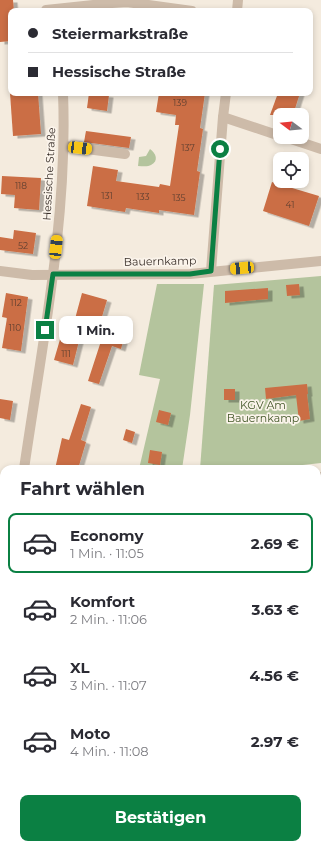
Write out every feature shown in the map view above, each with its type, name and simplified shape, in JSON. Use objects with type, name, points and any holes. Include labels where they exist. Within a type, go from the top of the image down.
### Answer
[{"type":"street","points":[[45,7],[127,2],[170,8]]},
{"type":"street","name":"Hessische Straße","points":[[25,465],[42,357],[60,211],[64,146],[63,96]]},
{"type":"street","points":[[211,271],[226,96]]},
{"type":"street","points":[[223,117],[273,134]]},
{"type":"street","points":[[306,144],[321,149]]},
{"type":"street","points":[[64,146],[125,154]]},
{"type":"street","name":"Bauernkamp","points":[[0,271],[32,275],[190,274],[321,261]]},
{"type":"green space","points":[[150,149],[156,157],[154,163],[150,166],[138,166],[139,157],[146,156]]},
{"type":"green space","name":"KGV Am Bauernkamp","points":[[321,276],[321,463],[303,465],[200,465],[214,285]]},
{"type":"green space","points":[[157,284],[204,284],[190,415],[183,465],[140,465],[160,379],[139,375]]},
{"type":"building","points":[[0,0],[13,0],[14,8],[8,8],[8,41],[0,42]]},
{"type":"building","points":[[10,96],[38,96],[41,134],[13,136]]},
{"type":"building","points":[[89,96],[109,96],[107,111],[87,108]]},
{"type":"building","points":[[159,96],[205,96],[200,128],[203,129],[197,171],[200,172],[194,215],[159,210],[159,213],[126,208],[125,212],[87,206],[93,166],[118,170],[116,181],[159,187],[160,184],[170,186],[179,125],[175,125],[176,115],[156,112]]},
{"type":"building","points":[[277,96],[299,96],[295,108],[273,108],[273,115],[270,115]]},
{"type":"building","points":[[86,131],[131,137],[129,148],[84,142]]},
{"type":"building","points":[[2,176],[41,178],[39,210],[14,208],[15,195],[1,194]]},
{"type":"building","points":[[272,182],[273,188],[292,188],[319,196],[309,226],[263,211]]},
{"type":"building","points":[[14,230],[36,233],[33,254],[0,250],[0,237],[13,239]]},
{"type":"building","points":[[299,284],[300,295],[287,296],[286,285]]},
{"type":"building","points":[[268,288],[268,299],[225,303],[225,291]]},
{"type":"building","points":[[6,293],[28,297],[21,351],[2,348],[7,318],[2,317]]},
{"type":"building","points":[[82,293],[107,300],[101,320],[127,327],[121,349],[112,346],[99,384],[88,381],[102,338],[72,330]]},
{"type":"building","points":[[61,336],[79,341],[73,365],[54,360]]},
{"type":"building","points":[[307,384],[310,419],[299,421],[296,395],[266,399],[265,388]]},
{"type":"building","points":[[224,389],[235,389],[235,400],[224,400]]},
{"type":"building","points":[[0,399],[13,401],[10,420],[0,418]]},
{"type":"building","points":[[81,404],[91,407],[81,440],[86,442],[79,465],[56,465],[62,438],[69,440]]},
{"type":"building","points":[[159,410],[171,413],[168,425],[156,422]]},
{"type":"building","points":[[126,429],[135,432],[132,443],[123,440]]},
{"type":"building","points":[[150,450],[162,452],[160,465],[148,463]]},
{"type":"route","points":[[45,330],[53,274],[190,274],[211,271],[220,149]]}]
